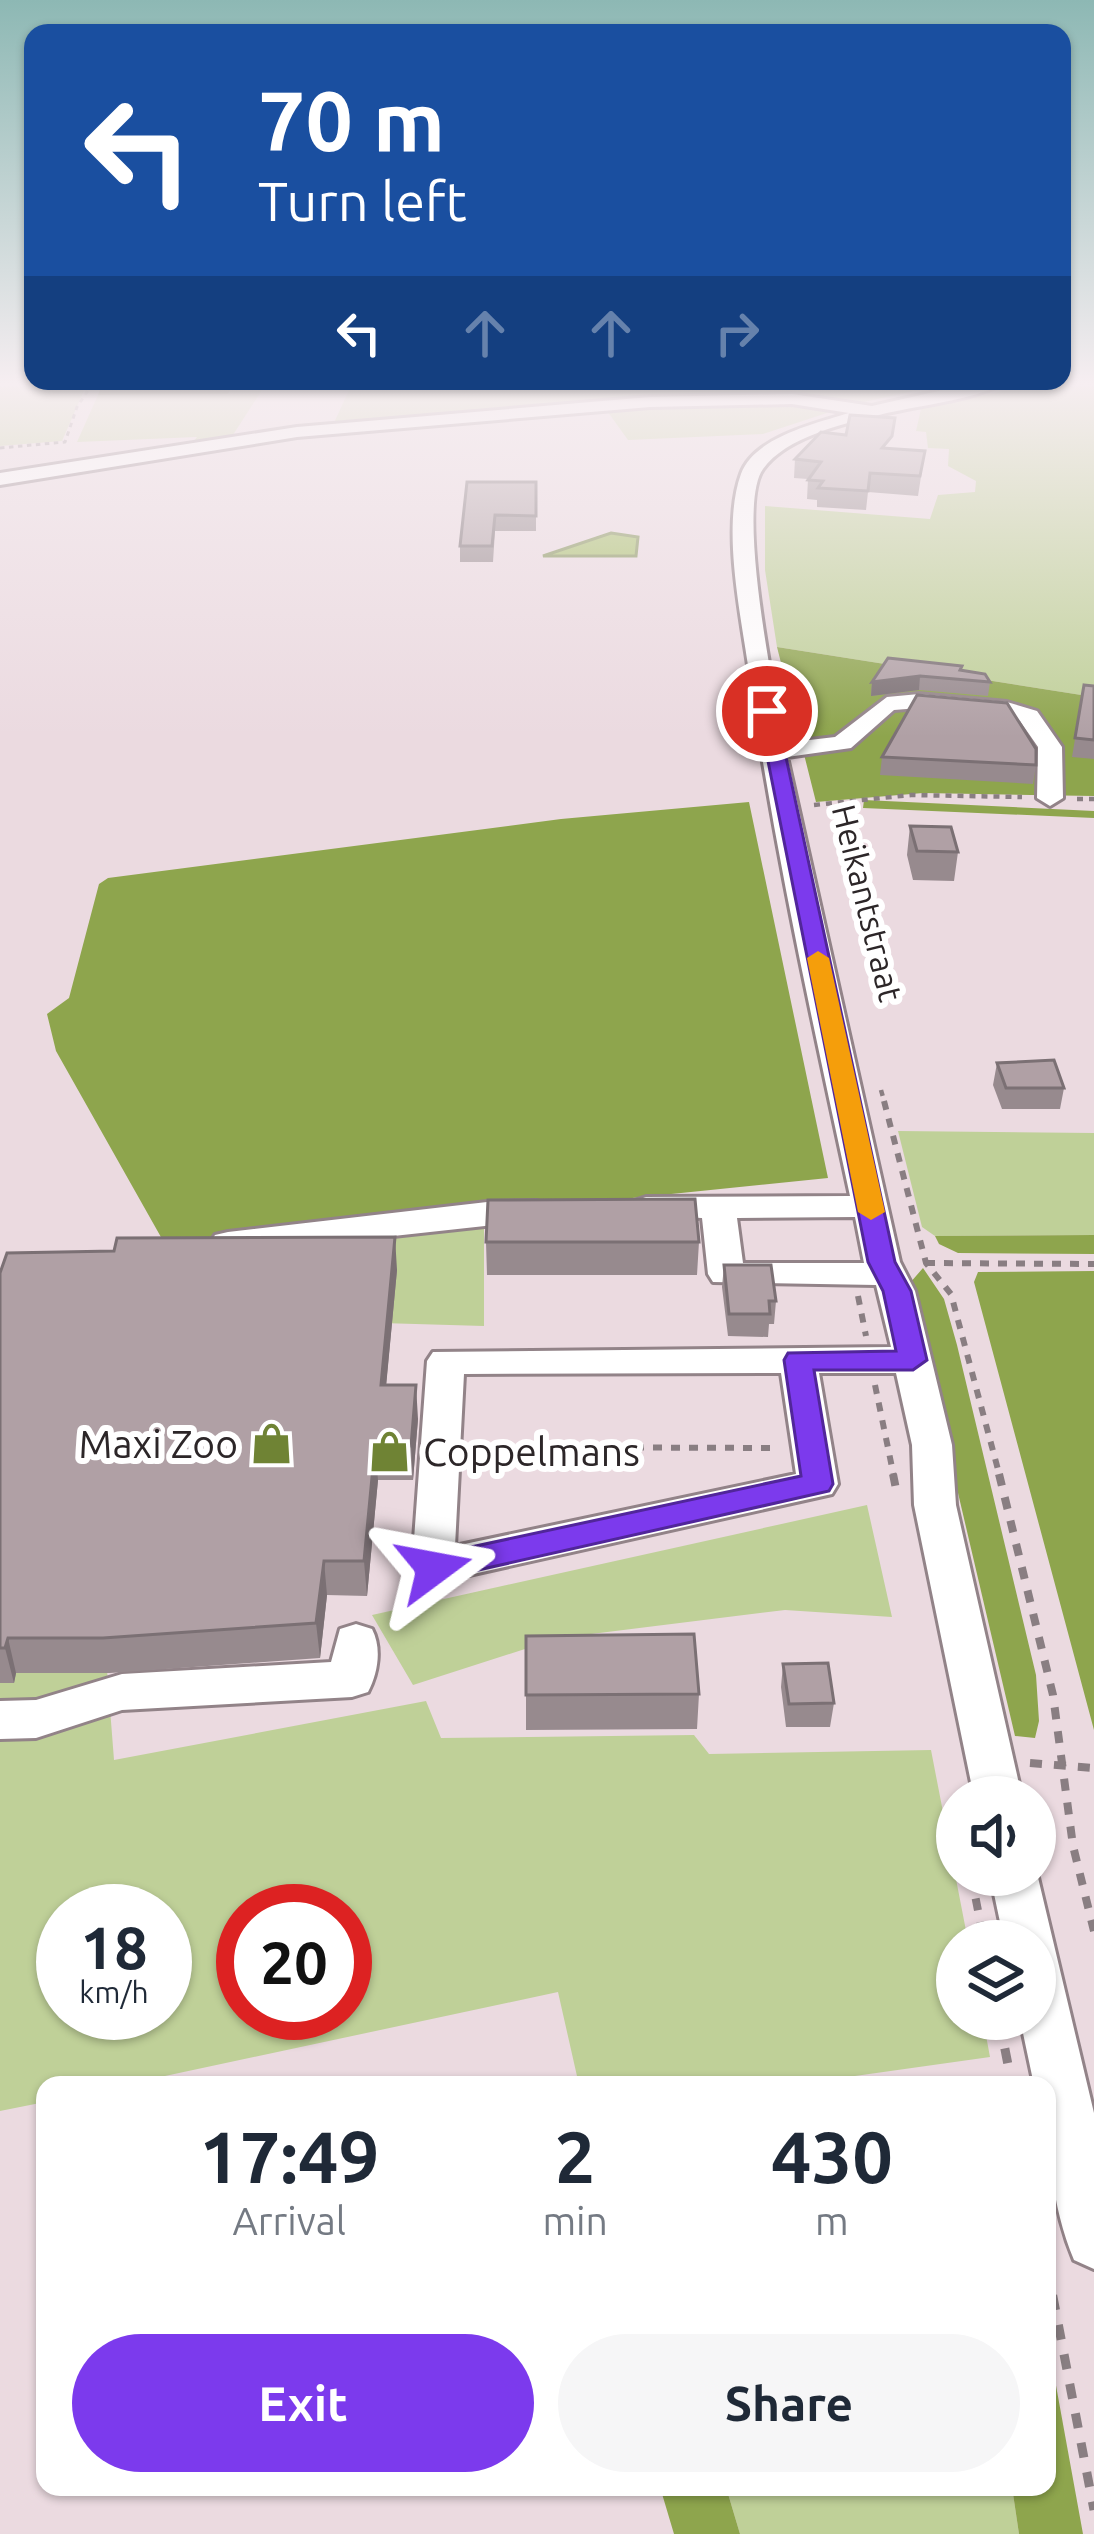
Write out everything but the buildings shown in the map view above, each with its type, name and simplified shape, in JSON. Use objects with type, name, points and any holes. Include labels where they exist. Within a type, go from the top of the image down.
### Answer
[{"type":"street","name":"Heikantstraat","points":[[741,501],[751,630],[867,1190],[881,1268],[879,1289],[903,1360],[912,1446],[935,1505],[993,1776]]},
{"type":"street","points":[[775,751],[842,743],[887,704],[941,702],[1006,709],[1029,716],[1050,747],[1050,798]]},
{"type":"street","points":[[609,1209],[718,1206],[867,1190]]},
{"type":"street","points":[[718,1206],[726,1274],[881,1268]]},
{"type":"street","points":[[203,1246],[487,1213],[567,1211]]},
{"type":"street","points":[[798,1360],[818,1484],[434,1568],[446,1361],[798,1360],[903,1360]]},
{"type":"street","points":[[0,1720],[36,1719],[122,1692],[352,1679],[356,1641]]},
{"type":"street","points":[[1051,2040],[1094,2240]]},
{"type":"path","name":"Heikantstraat","points":[[813,821],[811,806],[911,795],[1050,798]]},
{"type":"path","points":[[876,1072],[926,1263],[951,1294],[1053,1696],[1073,1846],[1094,1931]]},
{"type":"path","points":[[926,1263],[1094,1264]]},
{"type":"path","points":[[440,1448],[812,1448]]},
{"type":"path","points":[[1063,1765],[1094,1768]]},
{"type":"path","points":[[1003,2040],[1010,2076]]},
{"type":"path","points":[[1056,2313],[1094,2510]]},
{"type":"shaded area","points":[[936,501],[1094,501],[1094,697],[777,647],[765,570],[765,506],[930,519]]},
{"type":"shaded area","points":[[611,533],[638,537],[636,556],[543,556]]},
{"type":"shaded area","points":[[777,647],[1094,697],[1094,796],[923,793],[816,802]]},
{"type":"shaded area","points":[[864,800],[1094,811],[1094,818],[863,808]]},
{"type":"shaded area","points":[[749,802],[828,1178],[166,1246],[56,1051],[47,1014],[69,998],[99,884],[108,878],[561,819]]},
{"type":"shaded area","points":[[898,1131],[1094,1133],[1094,1235],[935,1236],[922,1227]]},
{"type":"shaded area","points":[[484,1226],[484,1326],[381,1323],[100,1265]]},
{"type":"shaded area","points":[[1094,1235],[1094,1254],[958,1253],[939,1244],[935,1236]]},
{"type":"shaded area","points":[[923,1268],[944,1299],[957,1345],[1036,1675],[1039,1721],[1035,1738],[1015,1736],[909,1284]]},
{"type":"shaded area","points":[[1094,1271],[1094,1730],[974,1282],[978,1272]]},
{"type":"shaded area","points":[[867,1505],[892,1617],[785,1610],[559,1638],[413,1685],[372,1615]]},
{"type":"shaded area","points":[[106,1657],[114,1760],[426,1701],[441,1738],[694,1735],[709,1754],[931,1750],[936,1776],[936,1896],[959,1896],[964,1920],[936,1920],[936,2040],[987,2040],[990,2057],[855,2076],[577,2076],[558,1992],[372,2032],[372,1884],[216,1884],[216,2040],[333,2040],[165,2076],[36,2076],[36,2104],[0,2111],[0,1660]]},
{"type":"shaded area","points":[[1056,2386],[1083,2534],[1019,2534],[1013,2496],[1056,2496]]},
{"type":"shaded area","points":[[663,2496],[729,2496],[740,2534],[674,2534]]},
{"type":"shaded area","points":[[729,2496],[1013,2496],[1019,2534],[740,2534]]},
{"type":"slow traffic","points":[[818,958],[871,1212]]},
{"type":"place","name":"Maxi Zoo","points":[[272,1443]]},
{"type":"place","name":"Coppelmans","points":[[389,1451]]},
{"type":"route","points":[[434,1568],[818,1484],[798,1360],[913,1360],[897,1291],[882,1262],[767,711]]}]
